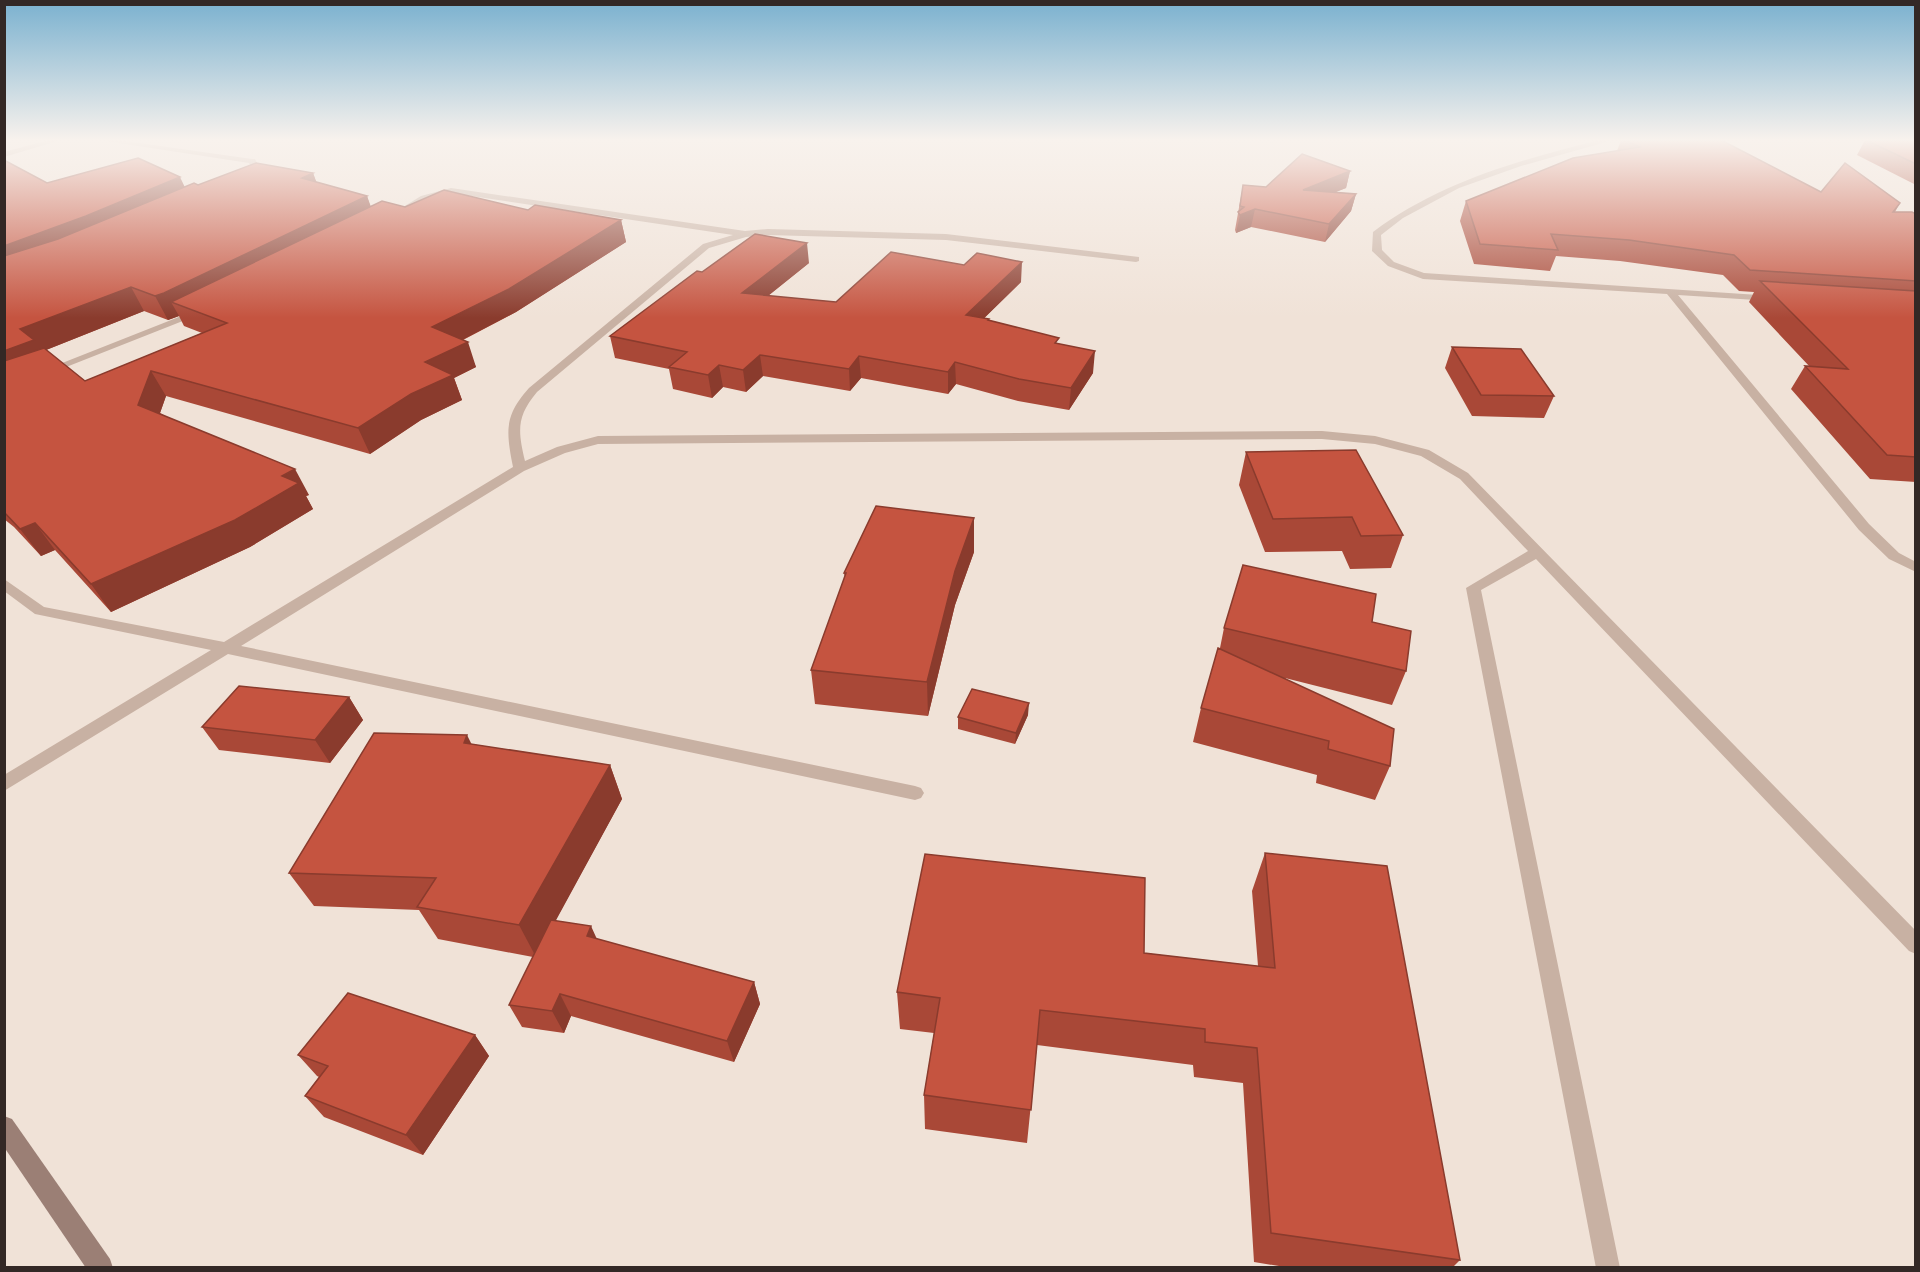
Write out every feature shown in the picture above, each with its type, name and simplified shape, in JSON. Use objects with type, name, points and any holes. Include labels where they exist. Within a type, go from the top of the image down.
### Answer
[{"type":"street","points":[[387,219],[422,199]]},
{"type":"street","points":[[514,199],[745,234]]},
{"type":"street","points":[[1431,199],[1392,220],[1376,234],[1377,251],[1392,264],[1423,276],[1787,300]]},
{"type":"street","points":[[520,468],[512,432],[519,405],[533,390],[706,246],[745,234],[768,232],[946,237],[1136,259]]},
{"type":"street","points":[[1670,292],[1864,527],[1894,556],[1916,568]]},
{"type":"street","points":[[34,376],[160,330],[208,309]]},
{"type":"street","points":[[4,784],[520,468],[561,450],[598,440],[1322,435],[1375,440],[1425,453],[1464,476],[1916,945]]},
{"type":"street","points":[[1538,552],[1473,588],[1608,1268]]},
{"type":"street","points":[[4,583],[40,611],[915,793]]},
{"type":"street","points":[[4,1127],[101,1268]]},
{"type":"building","points":[[4,199],[126,199],[86,216],[4,246]]},
{"type":"building","points":[[154,199],[360,199],[164,293],[155,296],[131,287],[20,329],[34,340],[4,351],[4,256],[58,239]]},
{"type":"building","points":[[423,199],[483,199],[528,210],[535,205],[621,220],[509,289],[432,327],[468,342],[425,362],[453,375],[411,394],[358,428],[151,371],[138,405],[295,469],[282,476],[299,483],[235,520],[91,584],[35,523],[20,529],[4,512],[4,361],[44,348],[85,381],[227,323],[171,302],[382,201],[405,207]]},
{"type":"building","points":[[1241,199],[1351,199],[1329,224],[1255,209],[1240,215],[1238,212],[1244,207],[1240,206]]},
{"type":"building","points":[[1895,199],[1900,203],[1893,212],[1916,214],[1916,281],[1750,270],[1734,255],[1629,240],[1551,234],[1558,250],[1480,244],[1466,201]]},
{"type":"building","points":[[755,234],[807,243],[742,293],[836,302],[891,252],[964,265],[977,253],[1022,262],[966,315],[1059,338],[1055,343],[1095,351],[1071,388],[1019,379],[955,362],[948,372],[859,356],[849,369],[760,355],[743,370],[719,365],[708,375],[669,367],[687,352],[610,336],[697,271],[702,272]]},
{"type":"building","points":[[1760,281],[1916,291],[1916,457],[1887,455],[1805,366],[1848,369]]},
{"type":"building","points":[[1452,347],[1521,349],[1554,396],[1481,395]]},
{"type":"building","points":[[1356,450],[1403,535],[1361,536],[1352,517],[1273,519],[1246,452]]},
{"type":"building","points":[[876,506],[974,518],[955,571],[927,682],[811,670],[846,573],[844,573]]},
{"type":"building","points":[[1243,565],[1376,594],[1372,622],[1411,631],[1406,671],[1224,628]]},
{"type":"building","points":[[1218,648],[1394,729],[1390,766],[1328,749],[1329,741],[1201,708]]},
{"type":"building","points":[[239,686],[349,697],[315,740],[202,727]]},
{"type":"building","points":[[972,689],[1029,703],[1016,733],[958,717]]},
{"type":"building","points":[[374,733],[467,735],[464,743],[610,765],[519,925],[417,907],[436,878],[289,873]]},
{"type":"building","points":[[1265,853],[1387,866],[1460,1260],[1271,1233],[1257,1048],[1205,1042],[1205,1029],[1040,1010],[1031,1110],[924,1095],[940,998],[897,992],[925,854],[1145,878],[1144,953],[1275,968]]},
{"type":"building","points":[[551,920],[591,926],[587,936],[754,982],[727,1041],[560,994],[552,1011],[509,1005]]},
{"type":"building","points":[[348,993],[475,1035],[406,1135],[305,1096],[328,1066],[298,1055]]}]
